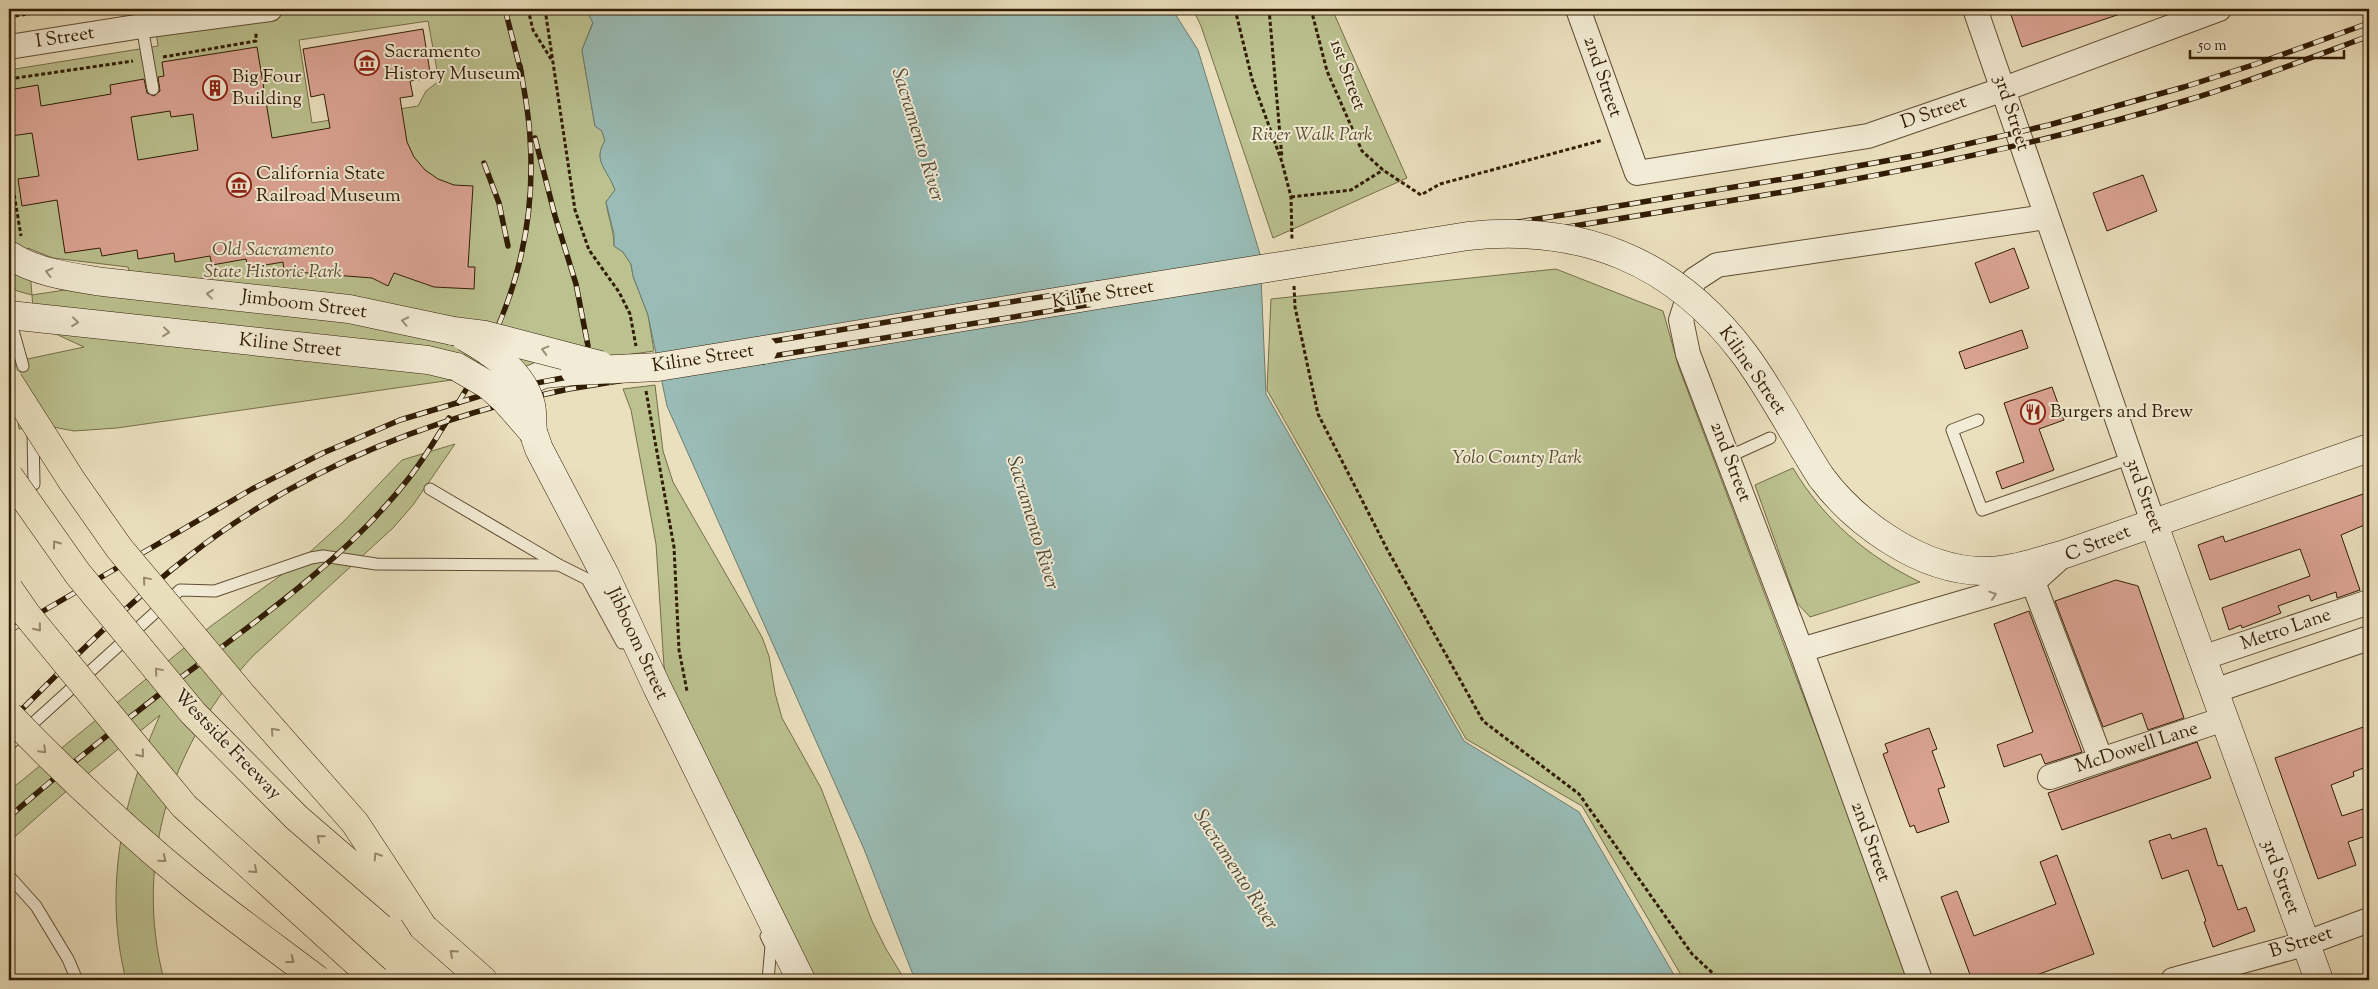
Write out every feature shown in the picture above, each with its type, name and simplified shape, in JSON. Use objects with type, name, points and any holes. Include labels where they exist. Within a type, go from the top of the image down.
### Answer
[{"type":"highway","points":[[16,374],[72,481],[119,548],[243,696],[355,823],[423,927]]},
{"type":"highway","name":"Westside Freeway","points":[[9,476],[78,574],[193,713],[297,818],[483,980]]},
{"type":"highway","points":[[9,589],[27,615],[184,806],[376,980]]},
{"type":"highway","points":[[9,715],[47,754],[156,854],[194,886],[318,980]]},
{"type":"main road","name":"Kiline Street","points":[[9,316],[428,360],[521,384],[544,374],[563,371],[626,370],[691,362],[1468,236],[1518,233],[1543,234],[1573,239],[1611,249],[1662,275],[1696,300],[1720,324],[1746,356],[1821,477],[1839,498],[1870,526],[1905,548],[1939,562],[1970,570],[1984,571],[2027,564],[2064,554]]},
{"type":"main road","name":"Jimboom Street","points":[[15,249],[40,270],[75,278],[349,309],[453,331]]},
{"type":"main road","points":[[453,331],[485,335],[587,362],[626,370]]},
{"type":"main road","name":"Jibboom Street","points":[[453,331],[489,351],[503,362],[521,384],[531,405],[533,432],[539,449],[605,575],[657,687],[801,980]]},
{"type":"main road","points":[[457,366],[488,386],[505,400],[533,432]]},
{"type":"main road","name":"C Street","points":[[2064,554],[2369,448]]},
{"type":"main road","name":"3rd Street","points":[[2154,522],[2304,944],[2319,980]]},
{"type":"street","name":"I Street","points":[[9,48],[140,17],[270,9]]},
{"type":"street","name":"2nd Street","points":[[1578,9],[1622,136],[1637,173]]},
{"type":"street","name":"3rd Street","points":[[1975,9],[2130,458],[2154,522]]},
{"type":"street","name":"D Street","points":[[1637,173],[1868,136],[2004,89],[2219,9]]},
{"type":"street","name":"2nd Street","points":[[1920,980],[1801,650],[1688,354],[1681,320],[1694,280],[1717,265],[2046,217]]},
{"type":"street","name":"C Street","points":[[1801,650],[2033,582],[2064,554]]},
{"type":"street","points":[[2033,582],[2101,760]]},
{"type":"street","name":"Metro Lane","points":[[2202,658],[2369,602]]},
{"type":"street","name":"Metro Lane","points":[[2214,691],[2369,638]]},
{"type":"street","name":"McDowell Lane","points":[[2050,777],[2224,719]]},
{"type":"street","name":"B Street","points":[[2174,980],[2304,944],[2369,920]]},
{"type":"lane","points":[[140,17],[153,89]]},
{"type":"lane","points":[[9,316],[16,374]]},
{"type":"lane","points":[[1978,420],[1952,430],[1982,510],[2130,458]]},
{"type":"lane","points":[[9,485],[34,484],[34,434]]},
{"type":"lane","points":[[1728,457],[1770,438]]},
{"type":"lane","points":[[430,489],[559,565],[587,579],[627,653]]},
{"type":"lane","points":[[9,745],[180,590],[215,591],[311,558],[323,556],[376,564],[559,565]]},
{"type":"lane","points":[[9,876],[36,906],[68,959],[77,980]]},
{"type":"lane","points":[[758,919],[771,946],[768,980]]},
{"type":"path","points":[[9,17],[58,9]]},
{"type":"path","points":[[528,9],[533,30],[552,62]]},
{"type":"path","points":[[544,9],[575,210],[589,250],[619,292],[630,314]]},
{"type":"path","points":[[1235,9],[1252,80],[1282,162],[1291,197],[1351,190],[1383,170]]},
{"type":"path","points":[[1269,9],[1282,162]]},
{"type":"path","name":"1st Street","points":[[1311,9],[1327,71],[1362,151],[1383,170],[1421,195],[1440,184],[1522,160],[1622,136]]},
{"type":"path","points":[[160,57],[256,41]]},
{"type":"path","points":[[9,79],[136,61]]},
{"type":"path","points":[[9,163],[15,200],[15,249]]},
{"type":"path","points":[[9,200],[15,200]]},
{"type":"path","points":[[1295,307],[1318,414],[1387,549],[1482,721],[1579,794],[1692,954],[1720,980]]},
{"type":"path","points":[[656,452],[674,547],[679,650],[688,693]]},
{"type":"green space","name":"Old Sacramento State Historic Park","points":[[153,9],[589,9],[593,22],[582,50],[595,126],[602,131],[605,141],[600,154],[602,165],[615,190],[606,202],[614,246],[623,252],[631,264],[633,276],[648,315],[654,351],[117,428],[74,431],[48,426],[19,429],[9,363],[84,347],[34,324],[32,295],[17,291],[9,283],[9,70],[158,46]],"holes":[[[428,21],[439,81],[426,91],[418,106],[312,123],[299,40]],[[28,248],[53,258],[128,267],[131,280],[32,295]]]},
{"type":"green space","name":"River Walk Park","points":[[1193,9],[1332,9],[1407,178],[1273,238],[1201,26]]},
{"type":"green space","name":"Yolo County Park","points":[[1556,269],[1663,311],[1679,368],[1911,980],[1684,980],[1582,806],[1466,739],[1267,390],[1271,299]]},
{"type":"green space","points":[[655,385],[663,451],[673,482],[762,637],[769,656],[775,693],[782,718],[821,788],[872,921],[905,980],[809,980],[671,702],[664,666],[656,544],[631,410],[623,389]]},
{"type":"green space","points":[[455,444],[413,505],[393,528],[254,655],[225,689],[201,726],[181,765],[166,806],[157,848],[153,892],[156,936],[164,980],[126,980],[119,946],[116,912],[120,845],[135,779],[160,715],[62,795],[9,842],[9,791],[211,626],[299,562],[343,522],[402,460]]},
{"type":"green space","points":[[1793,468],[1818,504],[1848,535],[1882,561],[1920,582],[1810,617],[1797,603],[1755,485]]},
{"type":"water","name":"Sacramento River","points":[[589,9],[1172,9],[1198,50],[1260,254],[1266,394],[1464,741],[1579,812],[1677,980],[915,980],[864,849],[667,406],[648,315],[633,276],[631,264],[623,252],[614,246],[614,234],[606,202],[615,190],[602,166],[600,154],[605,141],[602,131],[595,126],[582,50],[593,23]]},
{"type":"building","points":[[2009,9],[2126,9],[2126,12],[2022,47]]},
{"type":"building","name":"California State Railroad Museum","points":[[423,29],[431,78],[410,81],[413,96],[400,98],[407,142],[414,157],[425,170],[438,179],[454,185],[473,186],[468,267],[475,267],[474,289],[434,287],[394,273],[388,286],[372,278],[284,271],[283,262],[248,268],[246,259],[212,265],[210,256],[175,262],[174,253],[138,259],[137,250],[102,256],[100,248],[65,253],[57,200],[22,206],[18,179],[39,176],[32,133],[11,136],[9,90],[38,85],[41,106],[111,94],[110,85],[144,79],[147,93],[154,96],[160,91],[158,77],[164,76],[162,62],[257,47],[272,138],[330,128],[324,94],[311,97],[303,49]],"holes":[[[170,111],[171,117],[193,114],[198,150],[138,160],[131,117]]]},
{"type":"building","points":[[2143,175],[2157,211],[2107,231],[2093,193]]},
{"type":"building","points":[[2014,248],[2029,288],[1990,303],[1975,263]]},
{"type":"building","points":[[2022,330],[2028,348],[1965,369],[1959,352]]},
{"type":"building","points":[[2052,387],[2064,420],[2039,429],[2054,470],[2002,489],[1996,472],[2024,462],[2004,403]]},
{"type":"building","points":[[2369,492],[2369,523],[2341,535],[2360,590],[2337,598],[2336,592],[2311,601],[2309,595],[2278,606],[2281,613],[2242,628],[2241,625],[2229,630],[2222,608],[2310,576],[2300,549],[2210,580],[2198,545],[2223,536],[2225,542]]},
{"type":"building","points":[[2116,580],[2138,586],[2184,718],[2148,730],[2142,713],[2103,727],[2055,601]]},
{"type":"building","points":[[2029,611],[2082,752],[2045,764],[2041,754],[2004,767],[1997,745],[2033,732],[1994,624]]},
{"type":"building","points":[[2369,725],[2369,766],[2353,772],[2354,776],[2331,785],[2342,816],[2366,808],[2369,818],[2369,835],[2348,842],[2356,865],[2318,879],[2275,758]]},
{"type":"building","points":[[1929,728],[1937,749],[1932,751],[1945,787],[1938,789],[1949,822],[1917,833],[1914,825],[1910,827],[1883,754],[1888,752],[1885,744]]},
{"type":"building","points":[[2197,742],[2211,778],[2062,830],[2048,793]]},
{"type":"building","points":[[2206,828],[2218,866],[2222,865],[2238,910],[2246,907],[2255,931],[2213,947],[2188,870],[2162,879],[2149,841],[2170,834],[2172,839]]},
{"type":"building","points":[[2057,855],[2094,954],[2023,980],[1972,980],[1941,897],[1957,891],[1974,936],[2056,904],[2040,862]]},
{"type":"railway","points":[[505,9],[521,72]]},
{"type":"railway","points":[[9,631],[252,489],[323,453],[400,420],[500,390],[625,366],[959,310],[1569,214],[1924,154],[2049,125],[2184,87],[2256,64],[2369,23]]},
{"type":"railway","points":[[9,722],[96,636],[142,595],[189,556],[232,525],[276,497],[322,472],[369,450],[467,415],[569,389],[1868,177],[1976,155],[2138,115],[2258,77],[2369,36]]},
{"type":"railway","points":[[458,403],[492,341],[516,276],[524,243],[529,209],[531,174],[529,120],[520,66]]},
{"type":"railway","points":[[535,138],[555,216],[576,284],[588,346]]},
{"type":"railway","points":[[484,163],[499,203],[508,246]]},
{"type":"railway","points":[[9,817],[114,730],[271,610],[330,561],[358,535],[409,478],[449,418]]},
{"type":"place","name":"Sacramento History Museum","points":[[367,63]]},
{"type":"place","name":"Big Four Building","points":[[215,88]]},
{"type":"place","name":"California State Railroad Museum","points":[[239,185]]},
{"type":"place","name":"Burgers and Brew","points":[[2033,412]]}]
